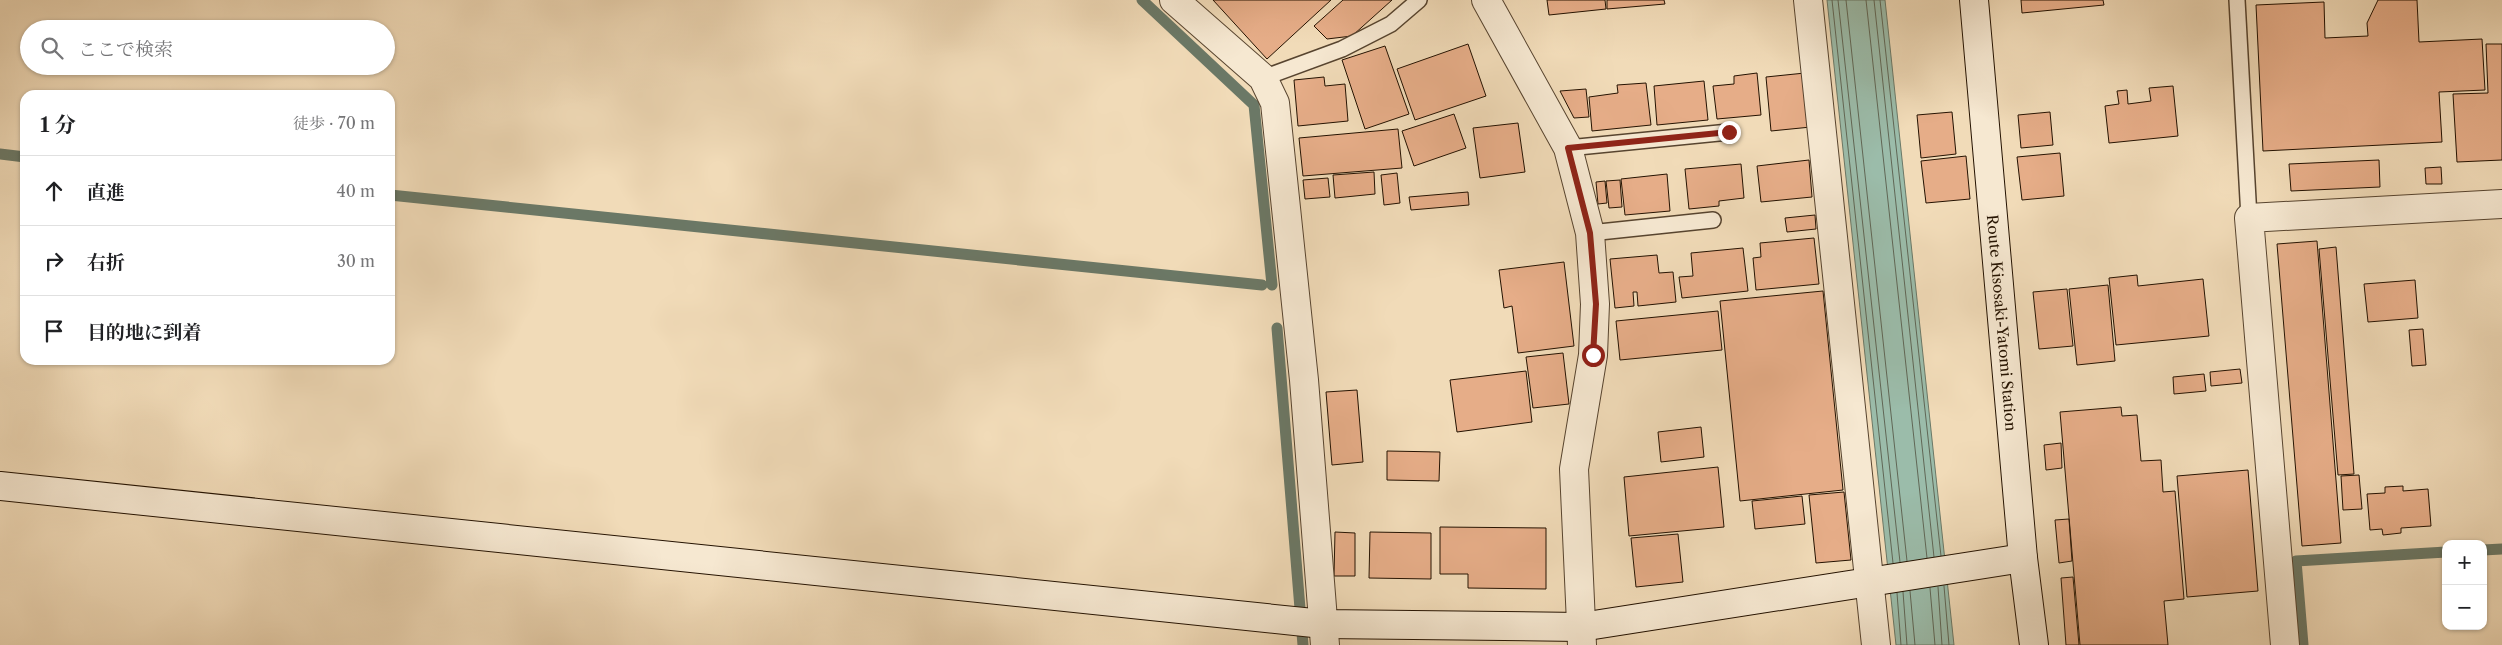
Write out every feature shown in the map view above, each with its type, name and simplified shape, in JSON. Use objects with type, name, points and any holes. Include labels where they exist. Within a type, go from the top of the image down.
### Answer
[{"type":"street","points":[[1174,0],[1263,78],[1275,102],[1304,380],[1313,628]]},
{"type":"street","points":[[1486,0],[1568,148],[1590,233],[1596,304],[1593,355],[1574,469],[1581,636]]},
{"type":"street","points":[[1808,0],[1876,582],[1876,645]]},
{"type":"street","name":"Route Kisosaki-Yatomi Station","points":[[1974,0],[2023,558],[2034,645]]},
{"type":"street","points":[[2285,645],[2249,218],[2502,204]]},
{"type":"street","points":[[0,486],[1313,628],[1581,636],[1966,566],[2023,558]]},
{"type":"lane","points":[[1263,78],[1342,50],[1391,24],[1419,0]]},
{"type":"lane","points":[[2236,0],[2249,218]]},
{"type":"lane","points":[[1568,148],[1729,132]]},
{"type":"lane","points":[[1590,233],[1713,220]]},
{"type":"water","points":[[1827,0],[1885,0],[1954,645],[1896,645]]},
{"type":"building","points":[[1213,0],[1331,0],[1267,59]]},
{"type":"building","points":[[1343,0],[1392,0],[1352,36],[1327,39],[1314,26]]},
{"type":"building","points":[[1547,0],[1605,0],[1606,9],[1549,15]]},
{"type":"building","points":[[1607,0],[1664,0],[1665,4],[1607,9]]},
{"type":"building","points":[[2021,0],[2103,0],[2104,5],[2022,13]]},
{"type":"building","points":[[2378,0],[2417,0],[2419,42],[2482,39],[2485,90],[2439,92],[2442,142],[2263,151],[2256,5],[2324,2],[2325,38],[2368,36],[2367,23]]},
{"type":"building","points":[[1468,44],[1486,96],[1415,120],[1397,69]]},
{"type":"building","points":[[2486,44],[2502,44],[2502,160],[2457,162],[2453,94],[2488,93]]},
{"type":"building","points":[[1385,46],[1409,114],[1365,129],[1342,60]]},
{"type":"building","points":[[1757,73],[1761,115],[1717,119],[1713,86],[1734,84],[1734,76]]},
{"type":"building","points":[[1805,73],[1811,127],[1771,131],[1766,77]]},
{"type":"building","points":[[1324,77],[1325,86],[1345,84],[1348,121],[1298,126],[1294,80]]},
{"type":"building","points":[[1704,81],[1708,120],[1657,125],[1654,86]]},
{"type":"building","points":[[1646,83],[1651,125],[1592,131],[1589,97],[1618,93],[1617,85]]},
{"type":"building","points":[[2173,86],[2178,136],[2109,143],[2105,106],[2119,104],[2117,91],[2127,90],[2128,104],[2151,101],[2149,88]]},
{"type":"building","points":[[1586,89],[1589,117],[1574,118],[1560,91]]},
{"type":"building","points":[[1952,112],[1956,154],[1921,158],[1917,115]]},
{"type":"building","points":[[2050,112],[2053,145],[2021,148],[2018,115]]},
{"type":"building","points":[[1454,114],[1466,148],[1414,166],[1402,131]]},
{"type":"building","points":[[1518,123],[1525,172],[1480,178],[1473,128]]},
{"type":"building","points":[[1398,129],[1402,168],[1303,176],[1299,138]]},
{"type":"building","points":[[2060,153],[2064,196],[2022,200],[2017,157]]},
{"type":"building","points":[[1966,156],[1970,199],[1926,203],[1921,161]]},
{"type":"building","points":[[1809,160],[1812,197],[1761,202],[1757,166]]},
{"type":"building","points":[[2379,160],[2380,187],[2291,191],[2289,164]]},
{"type":"building","points":[[1741,164],[1744,198],[1719,201],[1719,206],[1689,209],[1685,169]]},
{"type":"building","points":[[2441,167],[2442,184],[2426,184],[2425,168]]},
{"type":"building","points":[[1374,172],[1375,194],[1335,198],[1333,175]]},
{"type":"building","points":[[1397,173],[1400,203],[1384,205],[1381,175]]},
{"type":"building","points":[[1667,174],[1670,211],[1625,215],[1621,179]]},
{"type":"building","points":[[1328,178],[1330,197],[1305,199],[1303,180]]},
{"type":"building","points":[[1620,180],[1622,207],[1609,208],[1606,181]]},
{"type":"building","points":[[1605,181],[1607,203],[1598,204],[1596,182]]},
{"type":"building","points":[[1468,192],[1469,205],[1411,210],[1409,197]]},
{"type":"building","points":[[1815,215],[1816,229],[1787,232],[1785,218]]},
{"type":"building","points":[[1814,238],[1819,284],[1756,290],[1753,258],[1761,257],[1760,243]]},
{"type":"building","points":[[2317,241],[2341,543],[2302,546],[2277,244]]},
{"type":"building","points":[[2336,247],[2354,474],[2338,475],[2319,249]]},
{"type":"building","points":[[1743,248],[1748,291],[1682,298],[1679,277],[1693,276],[1691,253]]},
{"type":"building","points":[[1657,255],[1659,273],[1673,272],[1676,302],[1638,306],[1637,292],[1633,292],[1634,306],[1615,308],[1610,259]]},
{"type":"building","points":[[1564,262],[1574,346],[1518,353],[1512,306],[1504,308],[1499,270]]},
{"type":"building","points":[[2137,275],[2138,286],[2203,279],[2209,336],[2116,345],[2109,278]]},
{"type":"building","points":[[2415,280],[2418,318],[2368,322],[2364,284]]},
{"type":"building","points":[[2108,285],[2115,361],[2077,365],[2069,289]]},
{"type":"building","points":[[2067,289],[2073,346],[2039,349],[2033,292]]},
{"type":"building","points":[[1823,291],[1843,490],[1740,501],[1720,301]]},
{"type":"building","points":[[1718,311],[1722,350],[1620,360],[1616,321]]},
{"type":"building","points":[[2423,329],[2426,365],[2412,366],[2409,330]]},
{"type":"building","points":[[1563,353],[1569,404],[1533,408],[1526,357]]},
{"type":"building","points":[[2240,369],[2242,383],[2211,386],[2210,372]]},
{"type":"building","points":[[1526,371],[1532,422],[1457,432],[1450,380]]},
{"type":"building","points":[[2204,374],[2206,391],[2174,394],[2173,377]]},
{"type":"building","points":[[1357,390],[1363,462],[1332,465],[1326,392]]},
{"type":"building","points":[[2121,407],[2122,416],[2137,415],[2141,461],[2161,460],[2163,492],[2175,491],[2184,599],[2164,601],[2168,645],[2080,645],[2060,412]]},
{"type":"building","points":[[1701,427],[1704,457],[1661,462],[1658,432]]},
{"type":"building","points":[[2061,443],[2062,468],[2046,470],[2044,445]]},
{"type":"building","points":[[1387,451],[1440,452],[1439,481],[1387,480]]},
{"type":"building","points":[[1718,467],[1724,527],[1629,536],[1624,477]]},
{"type":"building","points":[[2248,470],[2258,591],[2187,597],[2177,476]]},
{"type":"building","points":[[2359,475],[2362,509],[2343,510],[2341,476]]},
{"type":"building","points":[[2403,486],[2403,491],[2428,489],[2431,526],[2401,528],[2401,533],[2383,535],[2382,529],[2370,530],[2367,494],[2385,493],[2385,487]]},
{"type":"building","points":[[1844,492],[1851,560],[1816,563],[1809,495]]},
{"type":"building","points":[[1802,496],[1805,524],[1755,529],[1752,501]]},
{"type":"building","points":[[2069,519],[2072,561],[2059,563],[2055,520]]},
{"type":"building","points":[[1440,527],[1546,528],[1546,589],[1468,588],[1468,574],[1440,574]]},
{"type":"building","points":[[1335,532],[1355,533],[1355,576],[1334,576]]},
{"type":"building","points":[[1370,532],[1431,533],[1431,579],[1369,578]]},
{"type":"building","points":[[1678,534],[1683,582],[1636,587],[1631,538]]},
{"type":"building","points":[[2073,577],[2079,645],[2066,645],[2061,578]]},
{"type":"waterway","points":[[1142,0],[1254,105],[1272,285]]},
{"type":"waterway","points":[[0,154],[20,156]]},
{"type":"waterway","points":[[395,196],[1262,285]]},
{"type":"waterway","points":[[1277,328],[1303,645]]},
{"type":"waterway","points":[[2487,550],[2502,549]]},
{"type":"waterway","points":[[2303,645],[2296,561],[2442,552]]},
{"type":"route","points":[[1593,355],[1596,304],[1590,233],[1568,148],[1729,132]]}]
